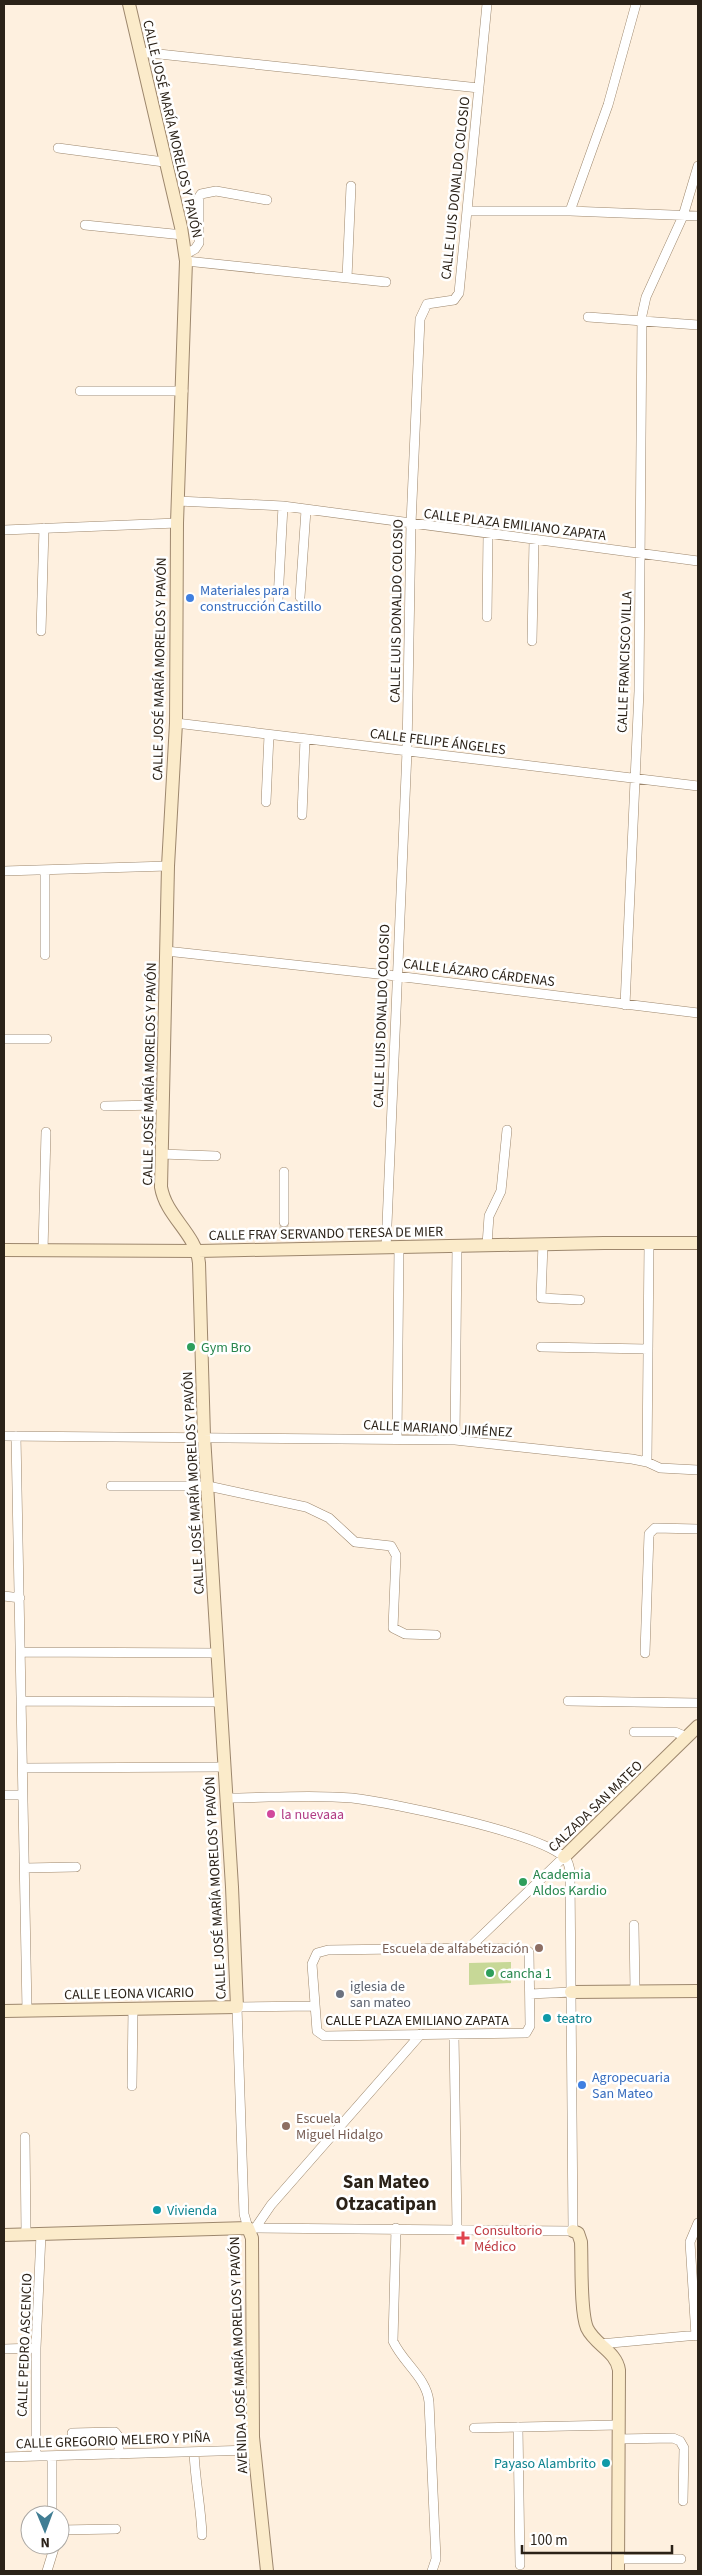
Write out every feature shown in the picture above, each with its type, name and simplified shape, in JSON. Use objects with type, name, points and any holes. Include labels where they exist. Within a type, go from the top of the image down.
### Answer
[{"type":"main road","name":"CALLE JOSÉ MARÍA MORELOS Y PAVÓN","points":[[129,4],[164,162],[183,235],[186,258],[177,522],[176,723],[168,866],[160,1154],[161,1187],[166,1204],[198,1251],[204,1436],[237,2007]]},
{"type":"main road","name":"CALLE FRAY SERVANDO TERESA DE MIER","points":[[4,1250],[198,1251],[284,1245],[392,1248],[543,1244],[698,1243]]},
{"type":"main road","name":"CALZADA SAN MATEO","points":[[564,1857],[698,1726]]},
{"type":"main road","points":[[571,1992],[698,1991]]},
{"type":"main road","name":"CALLE LEONA VICARIO","points":[[4,2011],[237,2007]]},
{"type":"main road","points":[[4,2235],[252,2228]]},
{"type":"main road","name":"AVENIDA JOSÉ MARÍA MORELOS Y PAVÓN","points":[[252,2228],[254,2450],[267,2571]]},
{"type":"main road","points":[[573,2230],[578,2233],[581,2242],[585,2322],[588,2330],[615,2358],[618,2364],[618,2565]]},
{"type":"street","name":"CALLE LUIS DONALDO COLOSIO","points":[[397,1438],[392,1248],[396,976],[407,751],[412,524],[420,319],[427,304],[454,300],[458,297],[488,4]]},
{"type":"street","points":[[570,211],[608,105],[636,4]]},
{"type":"street","points":[[140,52],[479,88]]},
{"type":"street","points":[[58,148],[164,162]]},
{"type":"street","name":"CALLE FRANCISCO VILLA","points":[[625,1004],[639,692],[642,320],[646,297],[683,216],[698,166]]},
{"type":"street","points":[[347,278],[351,186]]},
{"type":"street","points":[[186,258],[199,243],[199,196],[201,194],[216,191],[267,200]]},
{"type":"street","points":[[468,211],[570,211],[698,216]]},
{"type":"street","points":[[85,224],[183,235]]},
{"type":"street","points":[[186,258],[386,282]]},
{"type":"street","points":[[588,317],[698,325]]},
{"type":"street","points":[[80,391],[183,390]]},
{"type":"street","name":"CALLE PLAZA EMILIANO ZAPATA","points":[[178,502],[283,506],[698,561]]},
{"type":"street","points":[[278,600],[283,506]]},
{"type":"street","points":[[300,597],[306,510]]},
{"type":"street","points":[[4,530],[177,522]]},
{"type":"street","points":[[41,631],[44,528]]},
{"type":"street","points":[[487,617],[488,534]]},
{"type":"street","points":[[532,641],[534,540]]},
{"type":"street","name":"CALLE FELIPE ÁNGELES","points":[[176,723],[698,786]]},
{"type":"street","points":[[266,802],[269,735]]},
{"type":"street","points":[[302,815],[305,739]]},
{"type":"street","points":[[4,871],[168,866]]},
{"type":"street","points":[[45,870],[45,955]]},
{"type":"street","name":"CALLE LÁZARO CÁRDENAS","points":[[166,951],[396,976],[698,1013]]},
{"type":"street","points":[[4,1039],[47,1039]]},
{"type":"street","points":[[105,1106],[162,1105]]},
{"type":"street","points":[[487,1245],[489,1216],[500,1191],[507,1130]]},
{"type":"street","points":[[43,1251],[46,1132]]},
{"type":"street","points":[[160,1154],[216,1156]]},
{"type":"street","points":[[284,1172],[284,1222]]},
{"type":"street","points":[[647,1462],[649,1243]]},
{"type":"street","points":[[543,1244],[541,1298],[580,1300]]},
{"type":"street","points":[[454,1440],[457,1246]]},
{"type":"street","points":[[542,1347],[648,1349]]},
{"type":"street","name":"CALLE MARIANO JIMÉNEZ","points":[[4,1436],[204,1436],[454,1440],[647,1462],[660,1468],[698,1470]]},
{"type":"street","points":[[16,1436],[27,2010]]},
{"type":"street","points":[[111,1486],[208,1486],[306,1507],[329,1518],[355,1542],[391,1546],[396,1555],[393,1628],[405,1634],[436,1635]]},
{"type":"street","points":[[644,1653],[649,1534],[655,1528],[698,1528]]},
{"type":"street","points":[[4,1596],[20,1598]]},
{"type":"street","points":[[21,1652],[218,1654]]},
{"type":"street","points":[[22,1701],[220,1702]]},
{"type":"street","points":[[568,1701],[698,1703]]},
{"type":"street","points":[[634,1732],[674,1732],[688,1737]]},
{"type":"street","points":[[23,1768],[224,1767]]},
{"type":"street","points":[[4,1795],[23,1795]]},
{"type":"street","points":[[226,1798],[316,1797],[368,1801],[507,1833],[564,1857],[570,1868],[573,2230],[252,2228]]},
{"type":"street","name":"CALZADA SAN MATEO","points":[[469,1948],[564,1857]]},
{"type":"street","points":[[25,1868],[76,1867]]},
{"type":"street","points":[[634,1925],[635,1991]]},
{"type":"street","name":"CALLE PLAZA EMILIANO ZAPATA","points":[[469,1948],[527,1950],[530,1954],[530,1994],[530,2026],[526,2033],[322,2035],[317,2031],[312,1964],[314,1956],[321,1951],[469,1948]]},
{"type":"street","points":[[530,1994],[571,1992]]},
{"type":"street","name":"CALLE LEONA VICARIO","points":[[237,2007],[315,2006]]},
{"type":"street","name":"CALLE JOSÉ MARÍA MORELOS Y PAVÓN","points":[[237,2007],[244,2214],[252,2228]]},
{"type":"street","points":[[132,2008],[132,2086]]},
{"type":"street","points":[[252,2228],[421,2034]]},
{"type":"street","points":[[454,2035],[457,2228]]},
{"type":"street","points":[[25,2137],[26,2234]]},
{"type":"street","points":[[600,2344],[697,2336],[690,2242],[698,2223]]},
{"type":"street","points":[[396,2228],[392,2332],[398,2351],[428,2393],[436,2559],[432,2571]]},
{"type":"street","name":"CALLE PEDRO ASCENCIO","points":[[36,2456],[36,2348],[41,2234]]},
{"type":"street","points":[[4,2348],[36,2348]]},
{"type":"street","points":[[474,2428],[618,2425]]},
{"type":"street","points":[[518,2427],[520,2564]]},
{"type":"street","points":[[72,2433],[115,2432],[119,2437],[119,2454]]},
{"type":"street","points":[[618,2438],[673,2438],[680,2441],[684,2448],[683,2501]]},
{"type":"street","name":"CALLE GREGORIO MELERO Y PIÑA","points":[[4,2457],[254,2450]]},
{"type":"street","points":[[194,2452],[202,2535]]},
{"type":"street","points":[[52,2456],[52,2505]]},
{"type":"street","points":[[70,2530],[116,2529]]},
{"type":"street","points":[[47,2571],[52,2555]]},
{"type":"street","points":[[618,2565],[681,2559]]},
{"type":"green space","name":"cancha 1","points":[[511,1962],[511,1983],[469,1985],[469,1963]]},
{"type":"tunnel","points":[[284,1222],[284,1240]]},
{"type":"place","name":"Materiales para construcción Castillo","points":[[190,598]]},
{"type":"place","name":"Gym Bro","points":[[191,1347]]},
{"type":"place","name":"la nuevaaa","points":[[271,1814]]},
{"type":"place","name":"Academia Aldos Kardio","points":[[523,1882]]},
{"type":"place","name":"Escuela de alfabetización","points":[[539,1948]]},
{"type":"place","name":"cancha 1","points":[[490,1973]]},
{"type":"place","name":"iglesia de san mateo","points":[[340,1994]]},
{"type":"place","name":"teatro","points":[[547,2018]]},
{"type":"place","name":"Agropecuaria San Mateo","points":[[582,2085]]},
{"type":"place","name":"Escuela Miguel Hidalgo","points":[[286,2126]]},
{"type":"place","name":"Vivienda","points":[[157,2210]]},
{"type":"place","name":"Consultorio Médico","points":[[463,2238]]},
{"type":"place","name":"Payaso Alambrito","points":[[606,2463]]},
{"type":"district","name":"San Mateo Otzacatipan","points":[[386,2192]]}]
